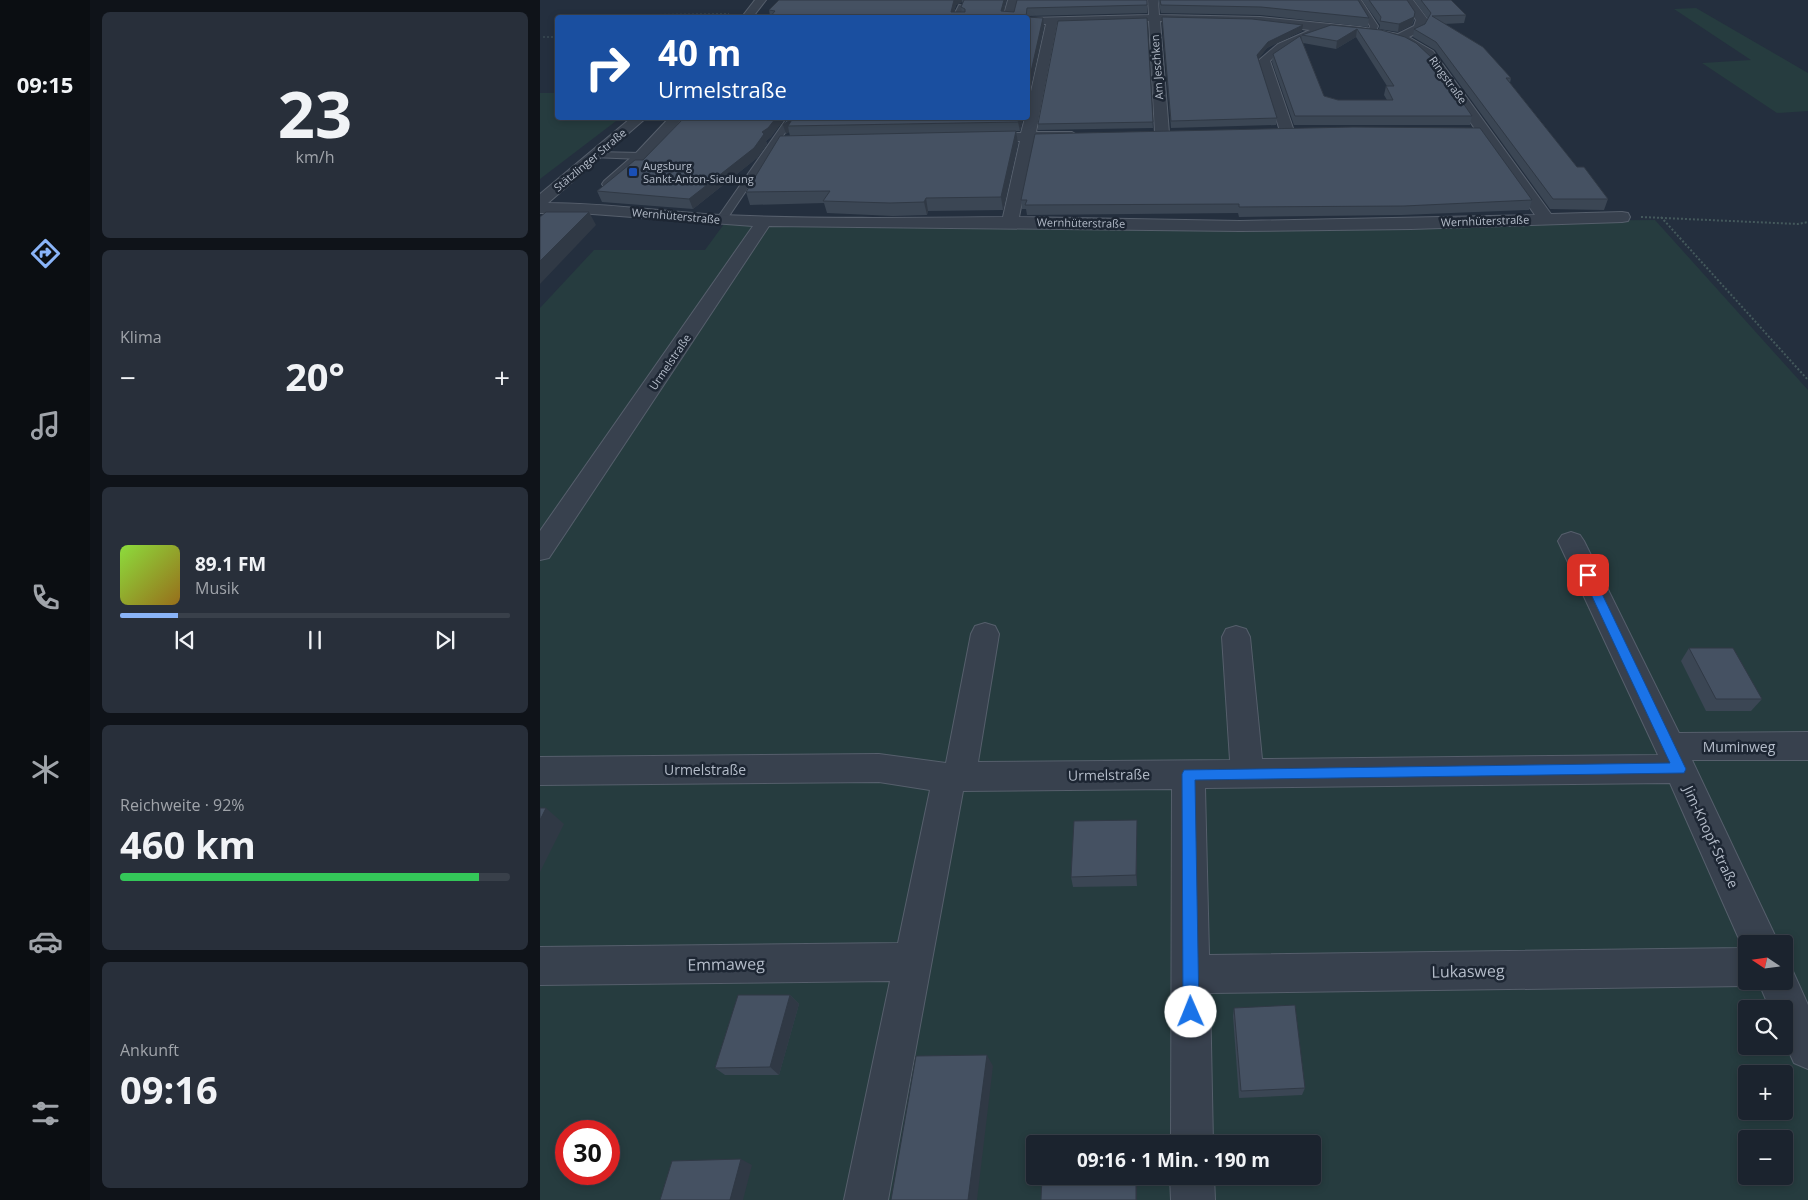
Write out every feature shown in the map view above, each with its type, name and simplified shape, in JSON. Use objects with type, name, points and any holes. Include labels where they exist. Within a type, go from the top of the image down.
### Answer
[{"type":"street","points":[[743,15],[761,0]]},
{"type":"street","points":[[1009,15],[1013,0]]},
{"type":"street","name":"Am Jeschken","points":[[1143,134],[1167,133],[1152,0]]},
{"type":"street","points":[[1400,37],[1419,28],[1422,20],[1419,13],[1407,0]]},
{"type":"street","points":[[1030,20],[1154,18],[1254,20],[1306,29]]},
{"type":"street","points":[[1010,222],[1052,20]]},
{"type":"street","points":[[1286,132],[1264,61],[1273,52],[1306,29]]},
{"type":"street","name":"Ringstraße","points":[[1306,29],[1373,30],[1400,37],[1416,44],[1429,54],[1546,219]]},
{"type":"street","name":"Stätzlinger Straße","points":[[540,202],[637,120]]},
{"type":"street","points":[[579,208],[641,156],[674,120]]},
{"type":"street","points":[[1267,132],[1305,131]]},
{"type":"street","points":[[1466,131],[1485,131]]},
{"type":"street","points":[[963,138],[1086,135]]},
{"type":"street","points":[[774,142],[793,142]]},
{"type":"street","name":"Wernhüterstraße","points":[[540,208],[579,208],[764,222],[1010,222],[1249,226],[1411,224],[1622,217]]},
{"type":"street","name":"Urmelstraße","points":[[540,551],[764,222]]},
{"type":"street","name":"Jim-Knopf-Straße","points":[[1571,541],[1675,758],[1756,935]]},
{"type":"street","points":[[866,1200],[912,962],[986,634]]},
{"type":"street","points":[[1236,637],[1247,772]]},
{"type":"street","name":"Muminweg","points":[[1675,758],[1808,746]]},
{"type":"street","name":"Urmelstraße","points":[[540,771],[878,768],[954,777],[1188,774],[1675,758]]},
{"type":"street","points":[[1188,774],[1192,1135]]},
{"type":"street","name":"Emmaweg","points":[[540,966],[912,962]]},
{"type":"street","name":"Lukasweg","points":[[1190,974],[1738,967]]},
{"type":"street","points":[[1781,990],[1808,1049]]},
{"type":"street","points":[[1192,1185],[1192,1200]]},
{"type":"lane","points":[[1358,0],[1373,30]]},
{"type":"lane","points":[[957,15],[961,6]]},
{"type":"lane","points":[[721,220],[790,120]]},
{"type":"lane","points":[[594,155],[641,156]]},
{"type":"path","points":[[543,37],[555,37]]},
{"type":"path","points":[[1622,217],[1661,217],[1798,224],[1808,222]]},
{"type":"path","points":[[1661,217],[1808,380]]},
{"type":"green space","points":[[1696,8],[1808,73],[1808,111],[1777,113],[1702,63],[1751,60],[1674,9]]},
{"type":"green space","points":[[540,93],[555,93],[555,120],[617,120],[540,179]]},
{"type":"green space","points":[[1655,220],[1808,390],[1808,1200],[540,1200],[540,308],[594,250],[705,250],[724,224],[825,227]]},
{"type":"building","points":[[779,0],[954,0],[951,12],[965,12],[965,9],[961,7],[964,0],[1004,0],[1001,11],[1014,12],[1017,0],[1147,0],[1147,5],[1027,8],[1026,15],[772,15],[775,11],[769,10]]},
{"type":"building","points":[[1160,0],[1358,0],[1369,18],[1261,7],[1161,5]]},
{"type":"building","points":[[1369,0],[1407,0],[1415,12],[1414,17],[1399,24],[1380,21],[1381,17]]},
{"type":"building","points":[[1421,0],[1451,0],[1466,15],[1432,16],[1483,47],[1511,78],[1506,78],[1577,167],[1584,167],[1608,199],[1553,199],[1436,42],[1414,29],[1425,24],[1431,13]]},
{"type":"building","points":[[1030,17],[1043,18],[1030,76]]},
{"type":"building","points":[[1162,17],[1252,19],[1303,25],[1268,42],[1257,55],[1277,118],[1171,121]]},
{"type":"building","points":[[1147,18],[1153,122],[1038,124],[1058,21]]},
{"type":"building","points":[[1331,25],[1381,30],[1405,37],[1416,43],[1431,57],[1472,116],[1295,116],[1273,54],[1300,36],[1324,96],[1338,100],[1393,100],[1386,86],[1394,86],[1357,29],[1337,41],[1302,35]]},
{"type":"building","points":[[682,120],[774,120],[762,132],[764,134],[754,148],[689,199],[597,191],[635,160],[643,160]]},
{"type":"building","points":[[792,120],[1019,120],[1018,122],[788,126]]},
{"type":"building","points":[[1353,127],[1480,128],[1532,200],[1404,206],[1239,207],[1239,204],[1025,205],[1027,200],[1021,200],[1035,134]]},
{"type":"building","points":[[1016,131],[1001,197],[926,198],[924,202],[890,203],[823,201],[830,191],[746,192],[780,136]]},
{"type":"building","points":[[546,212],[589,212],[540,261],[540,217]]},
{"type":"building","points":[[1689,648],[1733,648],[1762,699],[1716,699]]},
{"type":"building","points":[[540,808],[546,808],[540,820]]},
{"type":"building","points":[[1137,820],[1136,875],[1071,877],[1074,821]]},
{"type":"building","points":[[738,995],[790,995],[770,1067],[715,1068]]},
{"type":"building","points":[[1295,1005],[1305,1088],[1241,1091],[1234,1008]]},
{"type":"building","points":[[987,1055],[968,1200],[891,1200],[916,1056]]},
{"type":"building","points":[[741,1159],[730,1200],[660,1200],[672,1161]]},
{"type":"building","points":[[1042,1185],[1136,1185],[1136,1200],[1041,1200]]},
{"type":"place","name":"Augsburg Sankt-Anton-Siedlung","points":[[633,172]]},
{"type":"route","points":[[1191,1012],[1188,774],[1680,769],[1588,575]]}]
